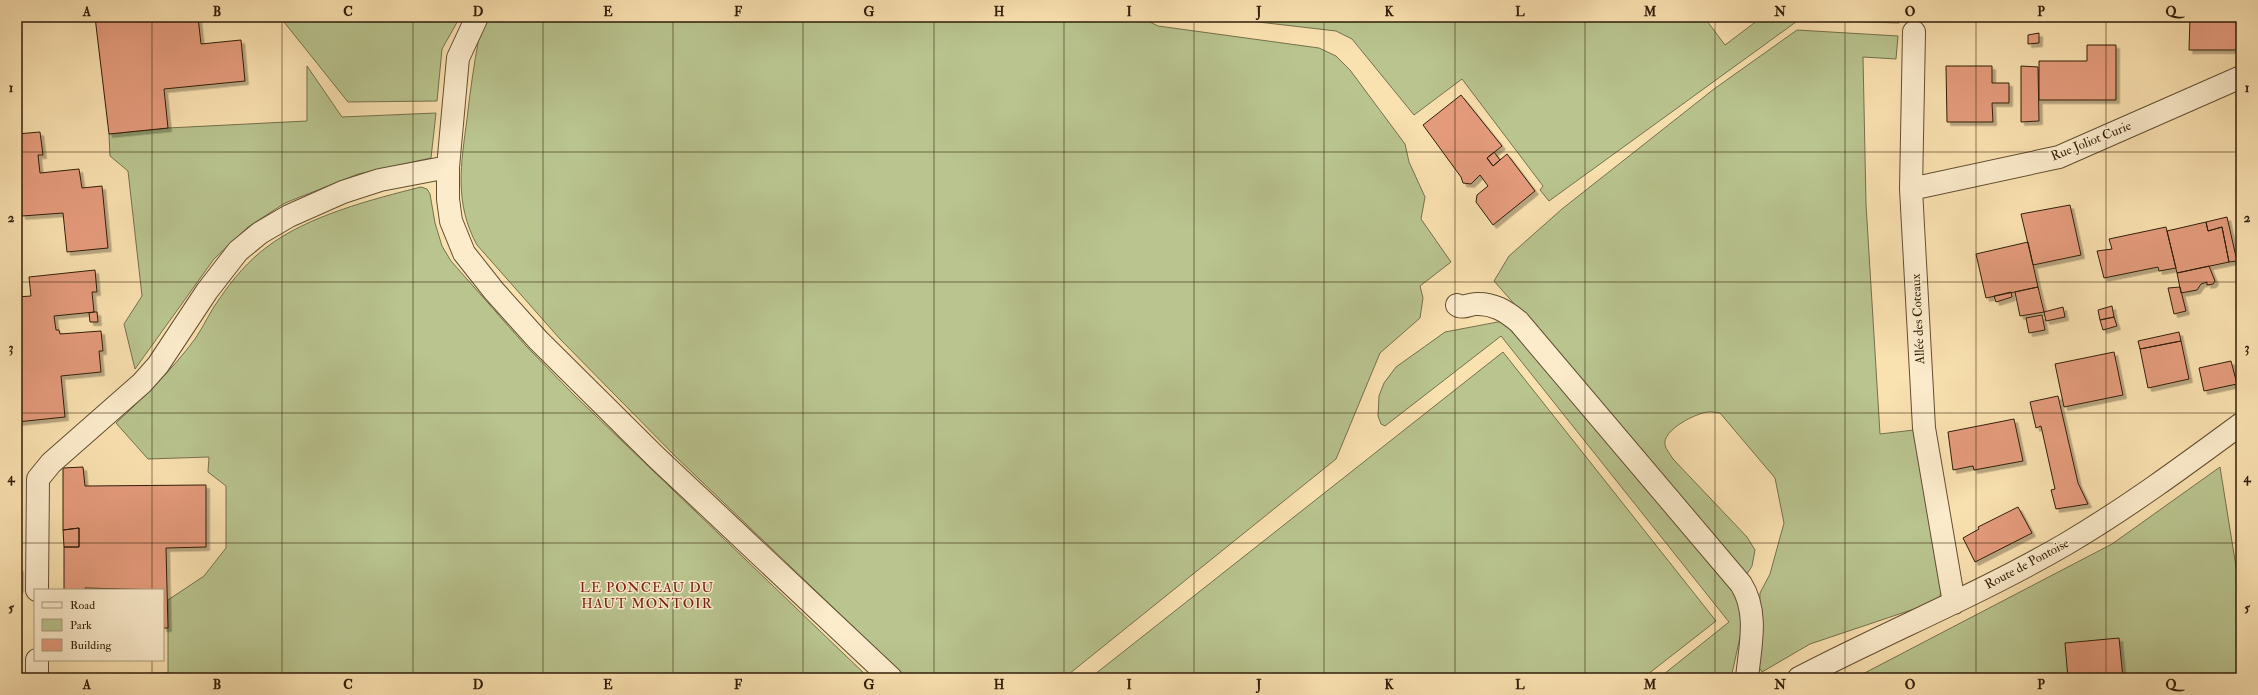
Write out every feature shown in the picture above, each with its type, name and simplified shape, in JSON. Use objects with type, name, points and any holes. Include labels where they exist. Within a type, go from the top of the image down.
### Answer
[{"type":"street","points":[[477,17],[458,58],[448,167],[448,199],[451,221],[464,252],[494,291],[538,340],[656,457],[891,678]]},
{"type":"street","name":"Allée des Coteaux","points":[[1914,32],[1911,189],[1924,428],[1954,603]]},
{"type":"street","name":"Rue Joliot Curie","points":[[1911,189],[2059,157],[2241,77]]},
{"type":"street","points":[[36,589],[38,479],[51,463],[142,383],[158,365],[207,291],[238,251],[260,233],[289,216],[343,192],[406,174],[448,167]]},
{"type":"street","points":[[1457,305],[1461,307],[1476,304],[1496,307],[1505,310],[1519,322],[1741,584],[1747,594],[1753,619],[1747,678]]},
{"type":"street","name":"Route de Pontoise","points":[[1799,678],[1863,644],[1954,603],[2088,531],[2184,466],[2241,424]]},
{"type":"street","points":[[37,661],[37,678]]},
{"type":"green space","points":[[280,17],[460,17],[442,49],[437,101],[348,102]]},
{"type":"green space","points":[[489,17],[1140,17],[1158,26],[1319,48],[1336,56],[1350,70],[1405,144],[1409,162],[1425,197],[1421,219],[1451,262],[1420,286],[1423,298],[1420,318],[1380,353],[1336,459],[1064,678],[907,678],[676,457],[560,339],[477,245],[465,214],[462,199],[461,168],[479,37]]},
{"type":"green space","points":[[1215,17],[1704,17],[1725,45],[1762,17],[1798,17],[1800,19],[1549,201],[1540,190],[1543,186],[1462,79],[1414,115],[1352,39],[1336,31]]},
{"type":"green space","points":[[1811,17],[1899,17],[1899,23],[1813,20]]},
{"type":"green space","points":[[1797,30],[1898,36],[1896,59],[1863,57],[1866,204],[1880,434],[1914,430],[1941,592],[1939,599],[1932,603],[1810,644],[1762,672],[1758,666],[1760,593],[1770,574],[1784,523],[1775,478],[1720,413],[1709,412],[1696,415],[1674,428],[1665,439],[1667,451],[1673,459],[1747,537],[1755,550],[1752,566],[1747,574],[1621,425],[1494,281],[1509,256],[1562,209],[1714,89]]},
{"type":"green space","points":[[307,66],[342,117],[436,113],[431,158],[358,174],[285,203],[248,227],[214,259],[135,369],[124,324],[142,296],[128,171],[110,156],[109,134],[168,128],[307,121]]},
{"type":"green space","points":[[421,187],[427,189],[430,194],[435,223],[442,246],[451,261],[526,346],[573,394],[869,678],[168,678],[168,600],[204,576],[226,548],[226,486],[208,472],[209,457],[148,459],[116,423],[167,373],[195,339],[213,308],[230,284],[247,264],[260,252],[301,226],[362,203]]},
{"type":"green space","points":[[1503,321],[1732,584],[1744,619],[1731,678],[1659,678],[1729,622],[1501,336],[1385,426],[1381,424],[1378,416],[1379,396],[1384,383],[1396,367],[1445,332]]},
{"type":"green space","points":[[1503,352],[1716,621],[1643,678],[1090,678]]},
{"type":"green space","points":[[2220,467],[2241,598],[2241,678],[1855,678],[2112,544]]},
{"type":"building","points":[[95,17],[198,17],[201,44],[241,40],[245,81],[164,89],[168,128],[109,134]]},
{"type":"building","points":[[2190,17],[2238,17],[2238,50],[2189,50]]},
{"type":"building","points":[[2039,33],[2039,43],[2028,44],[2028,35]]},
{"type":"building","points":[[2087,45],[2116,45],[2116,100],[2039,100],[2039,61],[2087,61]]},
{"type":"building","points":[[1946,66],[1992,66],[1992,83],[2009,83],[2009,103],[1992,103],[1993,122],[1947,122]]},
{"type":"building","points":[[2021,66],[2038,67],[2039,121],[2021,122]]},
{"type":"building","points":[[1461,95],[1502,146],[1487,158],[1493,166],[1507,154],[1535,191],[1493,225],[1476,202],[1477,195],[1488,186],[1480,175],[1471,184],[1463,183],[1461,177],[1423,125]]},
{"type":"building","points":[[40,132],[43,155],[38,155],[40,173],[79,169],[82,188],[102,186],[108,248],[67,252],[63,213],[22,216],[20,196],[17,196],[17,134]]},
{"type":"building","points":[[1494,152],[1500,160],[1493,166],[1487,158]]},
{"type":"building","points":[[2070,205],[2081,255],[2033,265],[2021,214]]},
{"type":"building","points":[[2227,217],[2237,261],[2229,262],[2222,227],[2208,231],[2206,222]]},
{"type":"building","points":[[2206,222],[2208,231],[2222,227],[2229,262],[2177,273],[2167,231]]},
{"type":"building","points":[[2166,227],[2176,268],[2159,271],[2158,267],[2104,278],[2097,251],[2112,249],[2109,239]]},
{"type":"building","points":[[2028,242],[2038,287],[1986,298],[1976,254]]},
{"type":"building","points":[[2209,266],[2215,281],[2213,284],[2207,285],[2207,282],[2201,284],[2197,290],[2181,293],[2177,273]]},
{"type":"building","points":[[95,270],[97,292],[92,292],[94,312],[54,316],[56,330],[59,330],[60,334],[101,331],[103,351],[99,351],[101,372],[61,376],[65,417],[17,422],[17,297],[31,296],[29,277]]},
{"type":"building","points":[[2038,287],[2044,312],[2020,316],[2015,292]]},
{"type":"building","points":[[2180,287],[2186,311],[2174,314],[2168,288]]},
{"type":"building","points":[[2011,292],[2012,297],[1996,302],[1994,296]]},
{"type":"building","points":[[2112,306],[2114,317],[2100,320],[2098,310]]},
{"type":"building","points":[[2063,307],[2065,317],[2046,321],[2044,312]]},
{"type":"building","points":[[97,312],[98,322],[90,322],[89,313]]},
{"type":"building","points":[[2042,315],[2045,330],[2029,333],[2026,318]]},
{"type":"building","points":[[2114,317],[2117,326],[2103,330],[2100,320]]},
{"type":"building","points":[[2179,332],[2181,341],[2140,349],[2138,341]]},
{"type":"building","points":[[2181,341],[2189,379],[2148,388],[2140,349]]},
{"type":"building","points":[[2114,352],[2123,395],[2064,407],[2055,364]]},
{"type":"building","points":[[2231,361],[2237,384],[2204,391],[2199,368]]},
{"type":"building","points":[[2058,396],[2078,483],[2088,504],[2056,509],[2051,490],[2055,489],[2041,426],[2036,428],[2030,402]]},
{"type":"building","points":[[2014,419],[2023,461],[1974,470],[1973,466],[1953,470],[1948,432]]},
{"type":"building","points":[[83,467],[85,486],[206,485],[206,547],[166,548],[168,628],[164,628],[164,589],[64,589],[64,547],[79,547],[79,528],[63,530],[63,468]]},
{"type":"building","points":[[2018,507],[2032,533],[1975,562],[1963,538],[1979,529],[1978,527]]},
{"type":"building","points":[[79,528],[79,547],[64,547],[63,530]]},
{"type":"building","points":[[17,568],[20,568],[20,589],[17,589]]},
{"type":"building","points":[[2119,638],[2123,678],[2068,678],[2065,643]]},
{"type":"building","points":[[168,673],[168,678],[126,678],[126,674]]},
{"type":"district","name":"LE PONCEAU DU HAUT MONTOIR","points":[[647,596]]}]
